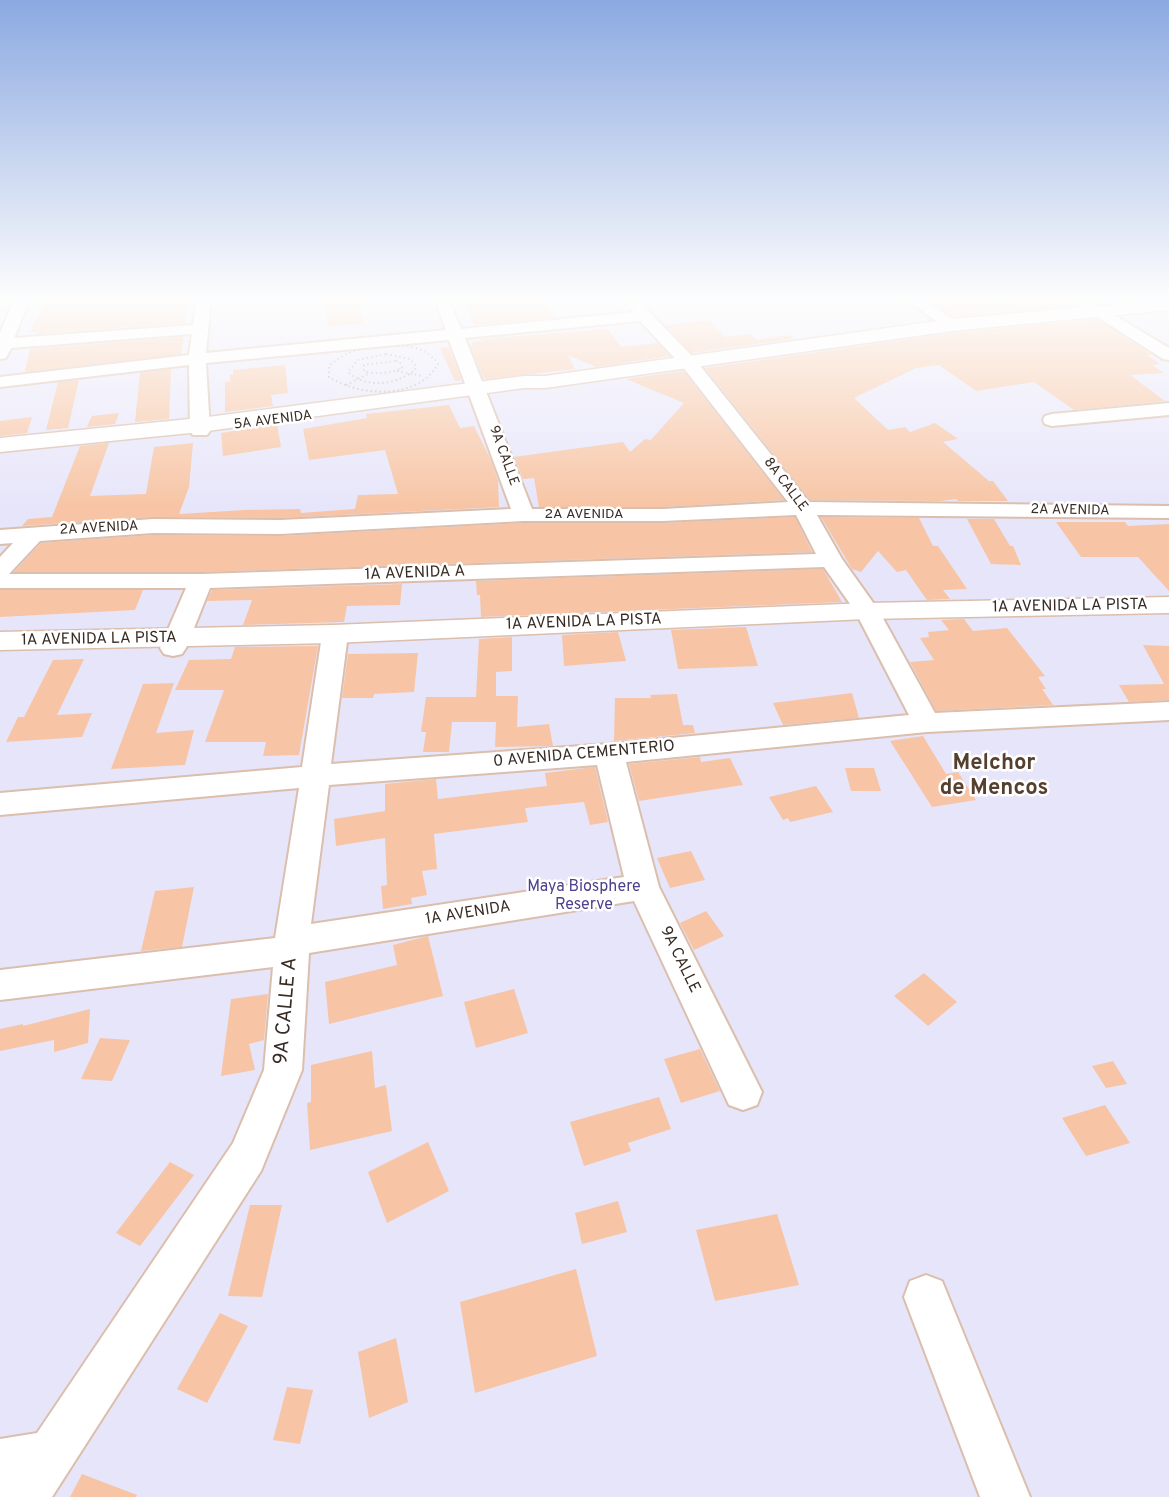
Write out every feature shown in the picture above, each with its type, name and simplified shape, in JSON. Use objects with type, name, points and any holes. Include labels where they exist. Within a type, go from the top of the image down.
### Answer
[{"type":"street","points":[[0,382],[121,368]]},
{"type":"street","points":[[197,368],[200,428]]},
{"type":"street","name":"9A CALLE","points":[[469,368],[524,515]]},
{"type":"street","name":"5A AVENIDA","points":[[0,445],[200,428],[646,368]]},
{"type":"street","name":"8A CALLE","points":[[693,368],[803,507],[831,561],[870,617],[927,723]]},
{"type":"street","points":[[1052,420],[1169,409]]},
{"type":"street","name":"5A AVENIDA","points":[[0,452],[102,438]]},
{"type":"street","name":"2A AVENIDA","points":[[0,537],[153,526],[280,527],[524,515],[663,515],[803,507],[1169,512]]},
{"type":"street","points":[[0,570],[35,533]]},
{"type":"street","name":"1A AVENIDA A","points":[[0,581],[201,581],[831,561]]},
{"type":"street","points":[[176,643],[201,581]]},
{"type":"street","name":"1A AVENIDA LA PISTA","points":[[0,652],[176,643],[870,617],[1168,609]]},
{"type":"street","name":"9A CALLE A","points":[[23,1497],[247,1157],[283,1070],[292,946],[333,638]]},
{"type":"street","name":"1A AVENIDA LA PISTA","points":[[0,641],[176,643]]},
{"type":"street","name":"0 AVENIDA CEMENTERIO","points":[[0,804],[314,776],[609,754],[927,723],[1169,711]]},
{"type":"street","name":"9A CALLE","points":[[609,754],[643,887],[743,1092]]},
{"type":"street","name":"1A AVENIDA","points":[[0,985],[292,946],[643,887]]},
{"type":"street","points":[[926,1298],[1005,1497]]},
{"type":"street","points":[[0,1464],[49,1455]]},
{"type":"path","points":[[330,368],[328,372],[334,382],[354,390],[382,391],[410,387],[431,377],[436,368]]},
{"type":"path","points":[[350,368],[348,372],[358,380],[386,382],[405,377],[416,368]]},
{"type":"path","points":[[363,368],[364,371],[370,373],[396,371],[402,368]]},
{"type":"green space","name":"Maya Biosphere Reserve","points":[[0,368],[1169,368],[1169,1497],[0,1497]]},
{"type":"building","points":[[26,368],[61,368],[25,372]]},
{"type":"building","points":[[285,368],[288,393],[271,395],[273,406],[225,412],[225,382],[230,382],[233,370]]},
{"type":"building","points":[[449,368],[457,368],[461,380],[455,381]]},
{"type":"building","points":[[479,368],[575,369],[486,379]]},
{"type":"building","points":[[705,368],[917,368],[854,398],[888,430],[905,427],[910,432],[935,423],[958,439],[943,442],[989,481],[993,481],[1008,501],[810,500]]},
{"type":"building","points":[[943,368],[1156,368],[1164,373],[1130,375],[1165,401],[1074,410],[1034,382],[976,391]]},
{"type":"building","points":[[171,369],[169,419],[135,422],[140,373]]},
{"type":"building","points":[[683,371],[784,500],[663,507],[539,507],[534,478],[523,479],[514,457],[623,442],[630,452],[645,439],[651,440],[684,403],[626,379]]},
{"type":"building","points":[[79,380],[68,428],[46,430],[58,382]]},
{"type":"building","points":[[449,405],[460,428],[474,426],[491,460],[498,481],[499,507],[280,518],[153,517],[22,526],[28,519],[52,517],[80,446],[109,443],[90,496],[146,494],[154,447],[193,443],[189,487],[179,514],[300,509],[301,513],[355,509],[358,495],[398,494],[385,450],[309,460],[303,429],[367,418],[366,414]]},
{"type":"building","points":[[119,413],[115,424],[87,427],[92,416]]},
{"type":"building","points":[[32,417],[27,433],[0,436],[0,421]]},
{"type":"building","points":[[277,424],[281,447],[223,456],[221,433]]},
{"type":"building","points":[[795,517],[812,552],[201,572],[14,572],[41,543],[153,535],[280,536],[524,523],[663,523]]},
{"type":"building","points":[[821,517],[919,518],[933,546],[938,546],[967,589],[943,590],[950,599],[927,600],[906,570],[897,572],[878,551],[861,572],[852,569]]},
{"type":"building","points":[[967,519],[994,519],[1010,546],[1013,546],[1021,565],[991,564]]},
{"type":"building","points":[[1056,522],[1125,522],[1128,526],[1169,524],[1169,591],[1138,557],[1081,557]]},
{"type":"building","points":[[823,569],[842,602],[481,617],[480,595],[477,595],[476,581]]},
{"type":"building","points":[[402,584],[400,605],[347,606],[344,622],[243,625],[252,600],[207,601],[212,590]]},
{"type":"building","points":[[0,590],[143,590],[135,610],[0,617]]},
{"type":"building","points":[[964,619],[973,631],[1007,628],[1045,676],[1038,677],[1046,689],[1042,689],[1053,705],[936,711],[910,662],[934,660],[920,638],[929,637],[928,632],[949,630],[941,620]]},
{"type":"building","points":[[746,627],[758,666],[678,669],[671,630]]},
{"type":"building","points":[[618,632],[626,661],[564,666],[562,635]]},
{"type":"building","points":[[512,637],[512,671],[496,672],[496,696],[518,696],[517,727],[549,724],[553,746],[495,747],[496,722],[452,722],[449,752],[423,752],[426,732],[421,732],[426,697],[476,697],[479,639]]},
{"type":"building","points":[[1143,645],[1169,646],[1169,700],[1129,702],[1119,685],[1164,684]]},
{"type":"building","points":[[318,646],[299,755],[263,756],[266,742],[205,742],[224,690],[175,690],[189,660],[231,659],[235,647]]},
{"type":"building","points":[[418,653],[414,692],[374,694],[373,698],[342,698],[348,654]]},
{"type":"building","points":[[84,659],[57,715],[92,713],[82,737],[6,742],[18,717],[24,717],[53,660]]},
{"type":"building","points":[[174,683],[156,733],[194,730],[185,765],[111,769],[143,684]]},
{"type":"building","points":[[852,693],[859,718],[783,725],[773,703]]},
{"type":"building","points":[[677,694],[683,725],[693,725],[695,733],[614,741],[615,698],[651,698],[650,695]]},
{"type":"building","points":[[923,736],[946,774],[958,772],[976,800],[932,807],[890,741]]},
{"type":"building","points":[[700,757],[701,762],[730,758],[743,785],[639,801],[629,764]]},
{"type":"building","points":[[595,767],[608,822],[590,825],[584,802],[525,808],[528,822],[434,834],[437,869],[422,871],[427,895],[411,898],[412,904],[383,909],[381,886],[387,885],[385,838],[336,846],[334,819],[385,811],[385,784],[436,779],[438,799],[547,786],[545,773]]},
{"type":"building","points":[[845,768],[874,768],[881,791],[851,791]]},
{"type":"building","points":[[816,786],[833,812],[790,822],[788,818],[783,820],[769,797]]},
{"type":"building","points":[[691,851],[705,880],[670,888],[657,858]]},
{"type":"building","points":[[194,887],[182,947],[141,951],[155,891]]},
{"type":"building","points":[[706,911],[724,936],[694,950],[680,923]]},
{"type":"building","points":[[428,936],[443,996],[329,1024],[325,982],[397,965],[393,945]]},
{"type":"building","points":[[924,973],[957,1002],[928,1026],[894,996]]},
{"type":"building","points":[[514,989],[528,1033],[476,1048],[464,1002]]},
{"type":"building","points":[[268,994],[264,1040],[249,1044],[255,1070],[221,1076],[231,999]]},
{"type":"building","points":[[90,1009],[88,1043],[54,1052],[54,1040],[0,1051],[0,1029],[23,1024],[23,1026]]},
{"type":"building","points":[[100,1038],[130,1040],[112,1081],[81,1079]]},
{"type":"building","points":[[700,1049],[720,1091],[681,1103],[664,1059]]},
{"type":"building","points":[[372,1051],[375,1088],[386,1085],[392,1131],[310,1150],[307,1103],[311,1102],[311,1065]]},
{"type":"building","points":[[1113,1061],[1127,1084],[1106,1088],[1092,1066]]},
{"type":"building","points":[[659,1097],[671,1129],[628,1143],[631,1151],[584,1166],[570,1122]]},
{"type":"building","points":[[1105,1105],[1130,1143],[1086,1156],[1062,1118]]},
{"type":"building","points":[[428,1142],[449,1191],[387,1223],[368,1172]]},
{"type":"building","points":[[170,1162],[194,1175],[140,1246],[116,1233]]},
{"type":"building","points":[[618,1201],[627,1232],[582,1244],[575,1213]]},
{"type":"building","points":[[250,1205],[282,1205],[262,1297],[228,1296]]},
{"type":"building","points":[[777,1214],[799,1285],[715,1301],[696,1230]]},
{"type":"building","points":[[576,1269],[597,1356],[475,1393],[460,1302]]},
{"type":"building","points":[[220,1313],[248,1326],[207,1403],[177,1389]]},
{"type":"building","points":[[396,1338],[408,1402],[369,1418],[358,1352]]},
{"type":"building","points":[[287,1387],[313,1390],[300,1444],[273,1440]]},
{"type":"building","points":[[82,1474],[137,1495],[136,1497],[70,1497]]},
{"type":"district","name":"Melchor de Mencos","points":[[994,778]]}]
